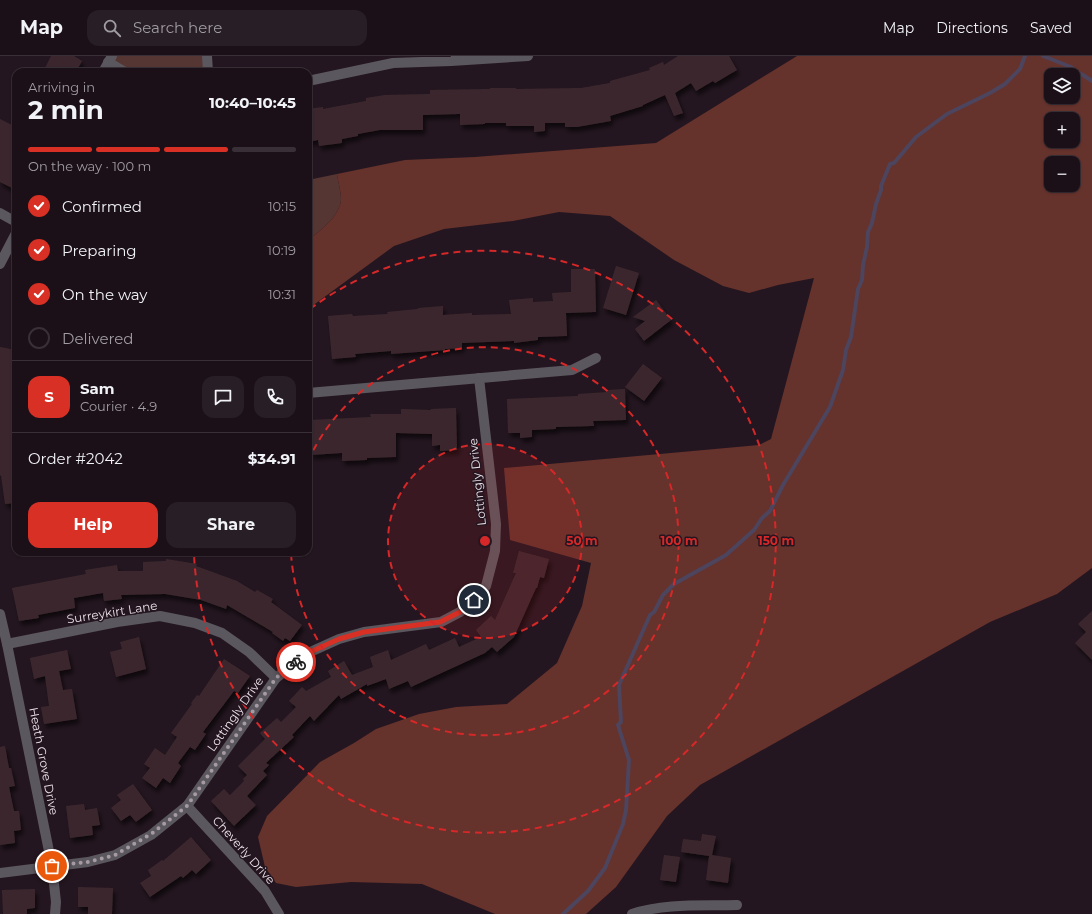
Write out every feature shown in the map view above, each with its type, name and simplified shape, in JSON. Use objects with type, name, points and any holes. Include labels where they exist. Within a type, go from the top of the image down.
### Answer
[{"type":"street","points":[[208,56],[208,68]]},
{"type":"street","points":[[312,80],[392,59],[451,61],[528,56]]},
{"type":"street","points":[[105,68],[110,59],[120,68]]},
{"type":"street","points":[[0,213],[12,220]]},
{"type":"street","points":[[0,264],[12,241]]},
{"type":"street","points":[[312,393],[572,370],[596,358]]},
{"type":"street","name":"Lottingly Drive","points":[[0,873],[88,862],[115,855],[151,834],[187,806],[276,678],[308,653],[339,639],[364,632],[440,622],[460,612],[474,600],[486,586],[495,551],[496,524],[479,378]]},
{"type":"street","name":"Heath Grove Drive","points":[[0,614],[52,866],[56,902],[55,914]]},
{"type":"street","name":"Surreykirt Lane","points":[[7,644],[117,622],[160,616],[194,623],[222,634],[248,652],[276,678]]},
{"type":"street","name":"Cheverly Drive","points":[[187,806],[265,891],[279,914]]},
{"type":"street","points":[[632,914],[642,910],[679,906],[737,905]]},
{"type":"shaded area","points":[[112,56],[207,56],[208,68],[118,68],[108,62]]},
{"type":"shaded area","points":[[797,56],[1092,56],[1092,568],[1057,594],[990,622],[700,785],[667,816],[616,887],[586,914],[495,914],[422,884],[351,882],[296,887],[276,883],[265,867],[258,837],[267,816],[320,762],[376,729],[419,714],[456,707],[507,704],[557,663],[582,606],[591,563],[510,540],[504,468],[759,445],[771,439],[814,278],[778,285],[749,293],[723,286],[674,260],[610,216],[559,212],[513,221],[444,229],[394,246],[312,306],[312,237],[329,222],[340,205],[341,196],[337,174],[405,160],[475,157],[656,143]]},
{"type":"shaded area","points":[[337,174],[341,199],[340,205],[333,217],[312,237],[312,179]]},
{"type":"building","points":[[51,56],[74,56],[82,61],[78,68],[45,68]]},
{"type":"building","points":[[678,56],[729,56],[737,70],[715,83],[713,81],[696,91],[691,83],[675,93],[683,113],[674,116],[665,95],[643,106],[610,116],[611,121],[577,127],[565,127],[565,123],[545,123],[545,131],[534,132],[534,126],[506,126],[506,123],[460,125],[460,114],[423,115],[423,130],[380,130],[342,139],[342,143],[319,146],[318,140],[312,141],[312,108],[323,107],[323,109],[366,101],[366,98],[385,95],[430,94],[430,90],[490,88],[581,88],[610,83],[610,81],[650,70],[649,68],[663,62],[664,65]]},
{"type":"building","points":[[0,119],[12,125],[12,188],[0,182]]},
{"type":"building","points":[[616,266],[639,273],[626,315],[603,308]]},
{"type":"building","points":[[571,269],[595,269],[596,312],[566,313],[567,336],[538,337],[538,340],[514,343],[514,341],[462,343],[462,348],[391,354],[391,351],[355,354],[356,357],[332,359],[328,316],[388,314],[387,312],[443,306],[443,315],[472,313],[472,315],[511,314],[509,300],[533,298],[533,302],[553,301],[552,293],[571,292]]},
{"type":"building","points":[[656,300],[671,320],[644,341],[635,329],[645,321],[633,317]]},
{"type":"building","points":[[0,347],[12,349],[12,503],[5,504],[1,475],[0,476]]},
{"type":"building","points":[[643,364],[662,378],[644,401],[625,387]]},
{"type":"building","points":[[625,389],[626,420],[593,421],[594,426],[556,427],[556,429],[532,430],[532,437],[520,438],[520,433],[508,433],[507,399],[578,396],[578,394]]},
{"type":"building","points":[[456,408],[457,450],[440,451],[440,445],[432,446],[432,434],[396,433],[396,457],[342,461],[342,453],[312,455],[312,420],[371,417],[370,414],[401,414],[401,409]]},
{"type":"building","points":[[519,551],[549,559],[544,578],[540,577],[537,588],[514,637],[497,652],[492,647],[485,653],[411,687],[408,681],[389,689],[386,679],[367,686],[367,684],[341,699],[339,695],[314,721],[310,716],[292,735],[294,737],[266,763],[269,765],[263,771],[267,775],[247,796],[256,805],[234,826],[211,801],[224,789],[230,795],[244,781],[243,779],[247,775],[238,766],[265,739],[260,733],[277,718],[281,722],[296,707],[289,701],[302,687],[306,691],[331,677],[328,671],[344,661],[352,675],[373,667],[370,657],[388,650],[391,660],[426,644],[429,650],[455,638],[459,647],[481,637],[476,630],[491,616],[495,620],[516,573],[513,573]]},
{"type":"building","points":[[166,559],[197,564],[196,566],[237,581],[255,592],[257,590],[273,599],[271,602],[302,625],[290,641],[285,638],[283,641],[272,633],[273,632],[227,605],[226,609],[201,600],[165,594],[121,595],[122,599],[104,601],[103,593],[74,598],[75,608],[38,615],[39,618],[19,621],[12,588],[86,574],[85,570],[117,565],[118,571],[143,571],[143,562],[166,561]]},
{"type":"building","points":[[1092,611],[1092,660],[1075,643],[1086,632],[1078,624]]},
{"type":"building","points":[[139,637],[146,669],[116,677],[110,652],[122,649],[120,642]]},
{"type":"building","points":[[67,650],[71,669],[59,671],[63,690],[72,689],[77,719],[44,724],[41,707],[49,706],[45,676],[34,679],[30,658]]},
{"type":"building","points":[[224,659],[250,676],[238,693],[234,691],[203,732],[206,734],[195,750],[190,747],[178,763],[181,766],[170,783],[163,778],[156,788],[142,778],[150,768],[144,764],[155,748],[165,755],[177,737],[171,733],[197,695],[199,696]]},
{"type":"building","points":[[5,746],[9,768],[11,768],[15,786],[9,787],[14,811],[19,811],[21,830],[14,831],[15,843],[0,845],[0,747]]},
{"type":"building","points":[[133,784],[152,810],[136,822],[130,815],[121,821],[111,808],[121,800],[117,795]]},
{"type":"building","points":[[84,804],[85,810],[97,808],[100,825],[92,826],[93,835],[70,838],[66,806]]},
{"type":"building","points":[[702,834],[716,836],[712,855],[731,858],[728,883],[706,880],[709,856],[681,852],[683,839],[701,841]]},
{"type":"building","points":[[191,837],[211,860],[196,874],[192,870],[183,878],[181,876],[150,897],[140,883],[151,876],[148,870],[162,860],[163,861]]},
{"type":"building","points":[[664,855],[680,857],[676,882],[660,880]]},
{"type":"building","points":[[78,887],[113,888],[112,914],[88,914],[88,907],[78,907]]},
{"type":"building","points":[[35,889],[35,908],[27,909],[27,914],[3,914],[2,890]]},
{"type":"waterway","points":[[563,914],[588,891],[605,868],[623,824],[626,810],[629,760],[618,725],[621,722],[619,685],[650,615],[654,612],[663,595],[674,584],[726,555],[754,530],[762,518],[770,511],[783,485],[830,407],[843,370],[846,350],[851,337],[858,289],[862,280],[868,232],[872,223],[881,186],[890,164],[894,163],[916,137],[947,114],[1005,84],[1020,69],[1025,56]]},
{"type":"waterway","points":[[1043,56],[1071,67],[1092,81]]},
{"type":"way so far","points":[[52,866],[88,862],[115,855],[151,834],[187,806],[276,678],[296,662]]},
{"type":"route","points":[[296,662],[308,653],[339,639],[364,632],[440,622],[460,612],[474,600]]}]
